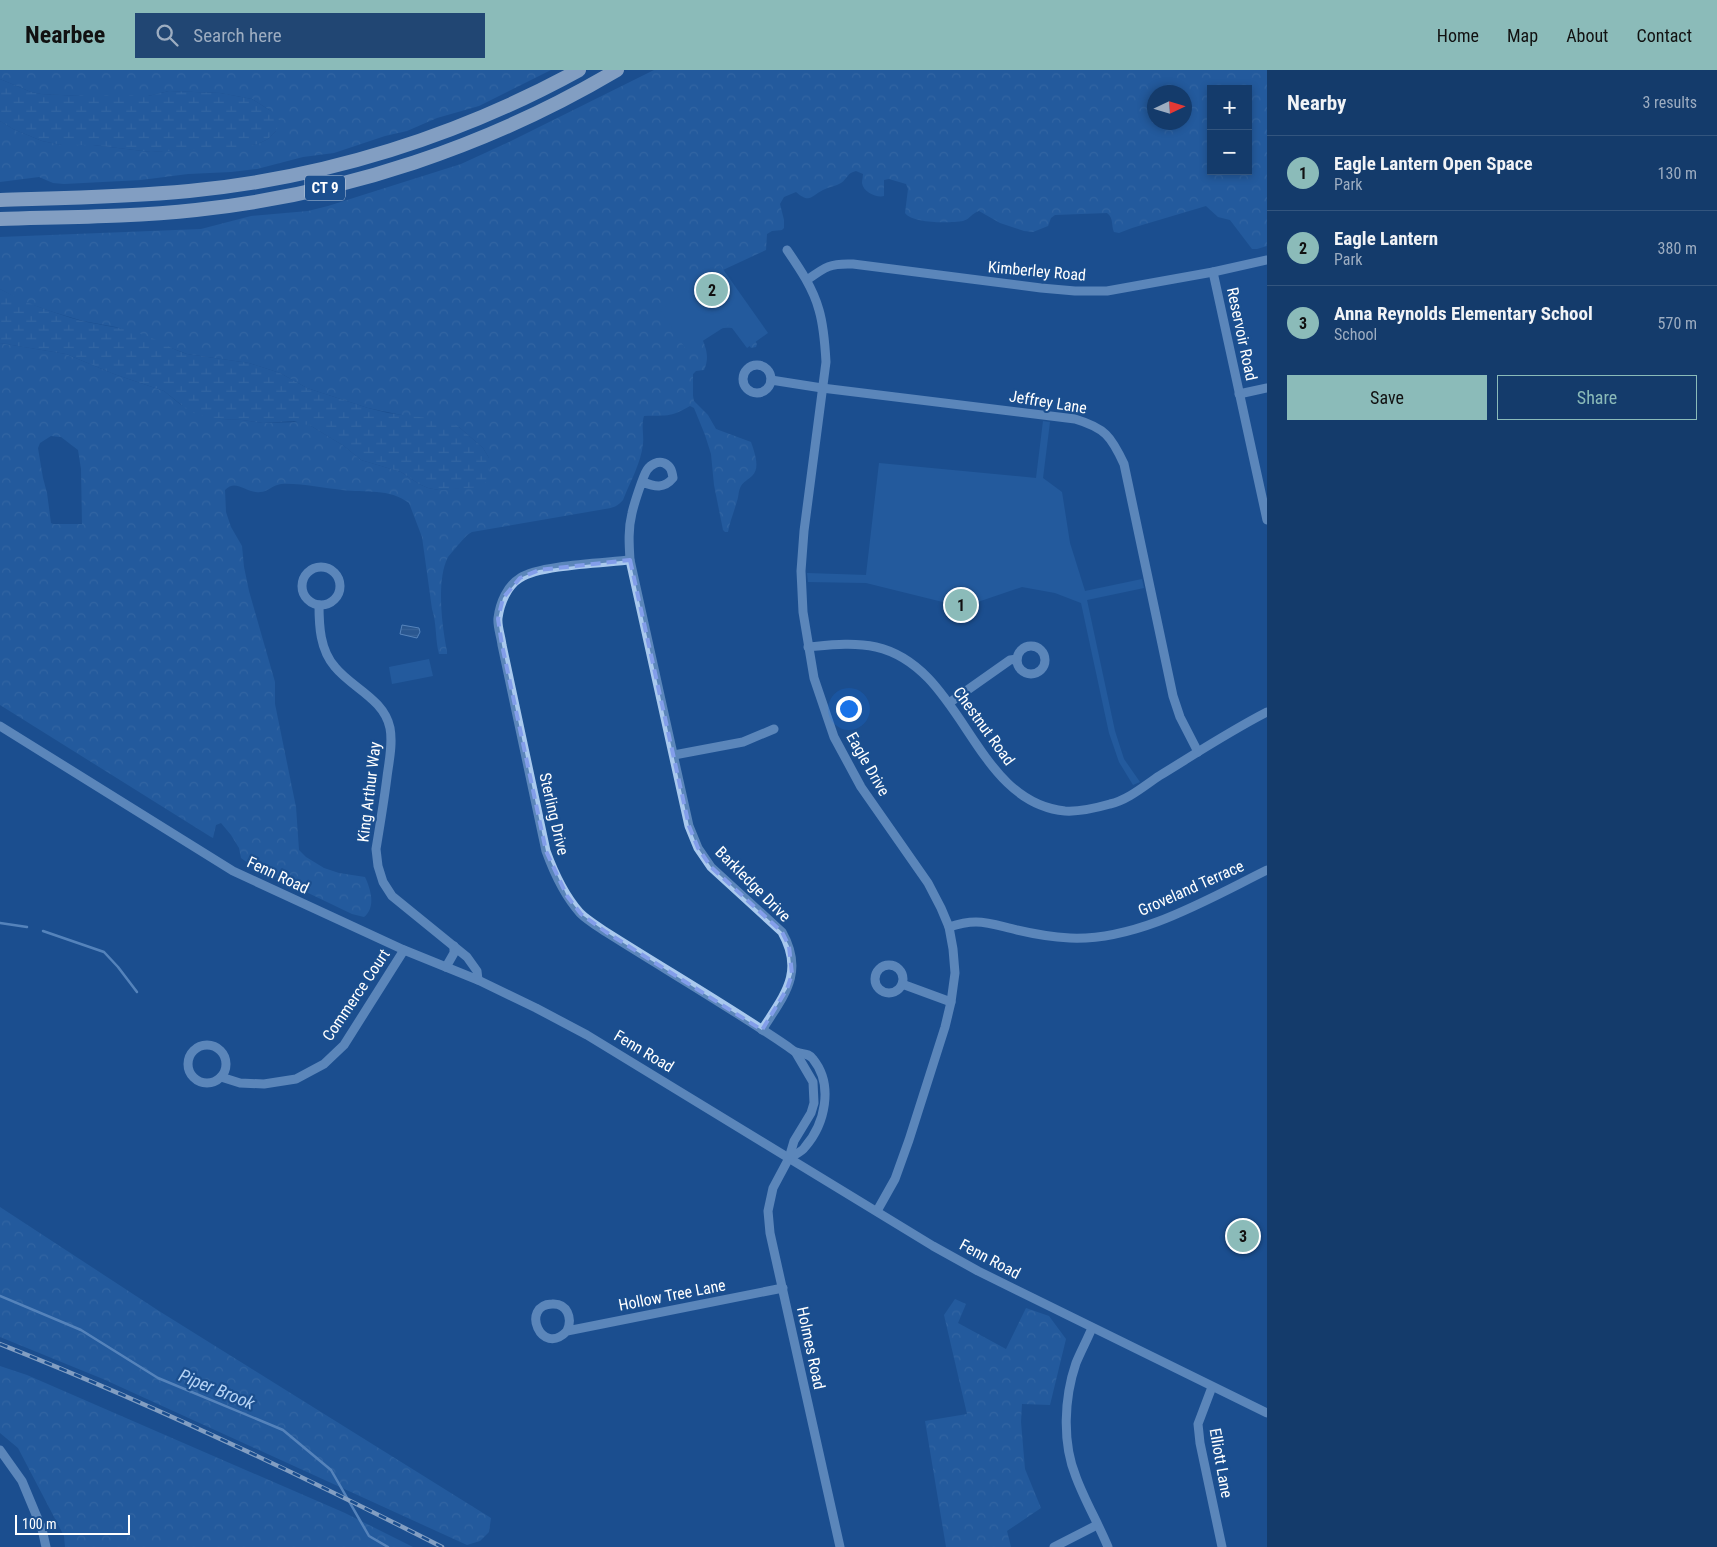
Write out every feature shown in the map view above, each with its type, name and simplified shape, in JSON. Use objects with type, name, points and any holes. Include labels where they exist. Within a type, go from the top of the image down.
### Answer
[{"type":"highway","name":"CT 9","points":[[0,200],[189,191],[259,182],[310,172],[380,153],[456,128],[502,108],[579,70]]},
{"type":"highway","name":"CT 9","points":[[4,220],[194,210],[257,201],[332,186],[403,166],[464,144],[542,110],[617,70]]},
{"type":"street","name":"Eagle Drive","points":[[787,250],[807,280],[819,309],[824,334],[826,362],[804,531],[802,572],[803,612],[814,678],[834,736],[861,787],[928,883],[942,908],[949,927],[953,949],[955,973],[945,1027],[896,1179],[877,1211]]},
{"type":"street","name":"Kimberley Road","points":[[807,280],[821,269],[836,263],[1041,288],[1107,291],[1213,272],[1267,260]]},
{"type":"street","name":"Reservoir Road","points":[[1213,272],[1267,518]]},
{"type":"street","name":"Jeffrey Lane","points":[[771,380],[1075,419],[1093,425],[1105,432],[1116,446],[1124,464],[1173,696],[1180,717],[1198,752]]},
{"type":"street","points":[[1239,394],[1267,388]]},
{"type":"street","name":"Barkledge Drive","points":[[643,482],[631,514],[629,533],[630,560],[689,826],[698,848],[711,867],[782,932],[789,946],[792,958],[792,974],[787,989],[762,1030]]},
{"type":"street","name":"Sterling Drive","points":[[630,560],[538,570],[520,578],[503,598],[498,619],[502,645],[546,851],[555,876],[581,914],[606,932],[796,1053],[813,1082],[814,1103],[811,1113],[794,1141],[790,1158]]},
{"type":"street","points":[[322,567],[332,571],[339,580],[340,585],[336,598],[326,605],[319,605],[308,600],[302,588],[305,576],[309,571],[322,567]]},
{"type":"street","name":"King Arthur Way","points":[[319,605],[320,629],[325,651],[335,667],[372,698],[382,710],[390,727],[391,747],[376,849],[378,866],[383,882],[392,896],[454,946],[473,964],[477,971],[478,980]]},
{"type":"street","name":"Chestnut Road","points":[[808,647],[855,644],[877,647],[901,657],[920,670],[949,703],[995,770],[1011,786],[1027,797],[1044,805],[1065,811],[1113,804],[1240,726],[1267,712]]},
{"type":"street","points":[[949,703],[1010,660],[1018,659]]},
{"type":"street","name":"Fenn Road","points":[[0,726],[233,871],[404,950],[478,980],[536,1008],[587,1035],[933,1246],[978,1271],[1267,1413]]},
{"type":"street","points":[[674,755],[743,742],[774,729]]},
{"type":"street","name":"Groveland Terrace","points":[[949,927],[975,922],[994,924],[1044,936],[1072,938],[1132,930],[1193,906],[1267,870]]},
{"type":"street","points":[[446,967],[454,954],[454,946]]},
{"type":"street","name":"Commerce Court","points":[[221,1078],[225,1072],[226,1060],[220,1050],[208,1045],[202,1045],[192,1052],[187,1065],[192,1077],[203,1084],[210,1084],[221,1078],[240,1083],[264,1084],[296,1078],[324,1064],[344,1045],[404,950]]},
{"type":"street","points":[[902,984],[951,1002]]},
{"type":"street","name":"Holmes Road","points":[[790,1158],[773,1188],[768,1211],[770,1233],[840,1547]]},
{"type":"street","name":"Hollow Tree Lane","points":[[567,1331],[783,1288]]},
{"type":"street","points":[[1092,1328],[1076,1364],[1069,1393],[1067,1423],[1069,1452],[1074,1474],[1108,1547]]},
{"type":"street","name":"Elliott Lane","points":[[1212,1386],[1198,1424],[1200,1443],[1222,1547]]},
{"type":"street","points":[[0,1450],[22,1481],[42,1529],[46,1547]]},
{"type":"street","points":[[1054,1547],[1097,1525]]},
{"type":"highlighted area","points":[[630,560],[689,826],[698,848],[711,867],[782,932],[789,946],[792,974],[787,989],[762,1030],[606,932],[581,914],[567,896],[546,851],[498,619],[503,598],[520,578],[539,570]]},
{"type":"green space","points":[[0,70],[551,70],[479,106],[437,118],[407,131],[385,136],[334,153],[303,157],[257,169],[231,172],[188,174],[141,180],[64,184],[53,183],[39,177],[0,182],[0,121],[13,129],[42,141],[62,145],[93,145],[151,152],[258,144],[268,139],[276,131],[271,111],[252,99],[220,93],[169,91],[148,96],[41,94],[31,92],[0,79]]},
{"type":"green space","points":[[654,70],[1267,70],[1267,246],[1257,249],[1252,249],[1230,220],[1218,217],[1206,206],[1119,233],[1114,232],[1111,217],[1107,213],[1055,215],[1051,218],[1048,226],[1033,232],[1000,223],[979,211],[963,221],[923,221],[909,217],[905,213],[908,189],[906,184],[889,179],[884,180],[884,196],[878,196],[871,194],[865,189],[862,183],[863,174],[856,171],[849,174],[841,183],[823,190],[810,198],[804,198],[796,192],[784,197],[780,204],[784,228],[767,234],[766,250],[723,270],[750,333],[757,344],[756,347],[751,348],[744,334],[734,328],[722,328],[700,334],[707,361],[704,370],[696,371],[693,374],[694,401],[708,415],[716,429],[751,442],[755,455],[755,473],[740,488],[728,532],[723,530],[714,485],[711,454],[694,408],[690,406],[667,415],[644,416],[643,444],[640,458],[623,500],[617,505],[608,509],[472,532],[450,554],[444,567],[441,591],[443,629],[447,654],[439,654],[422,537],[409,503],[401,498],[385,493],[297,484],[281,484],[260,492],[237,486],[229,487],[225,490],[226,512],[231,527],[242,546],[249,591],[275,682],[275,704],[296,807],[299,850],[306,857],[324,868],[339,873],[365,877],[369,887],[371,903],[368,913],[364,917],[352,914],[252,866],[241,858],[239,848],[221,823],[216,825],[213,838],[211,837],[0,705],[0,343],[66,354],[114,374],[164,391],[181,405],[221,419],[263,423],[301,422],[344,446],[361,460],[401,472],[428,488],[439,490],[460,488],[489,458],[483,448],[459,427],[368,408],[307,388],[280,373],[249,363],[187,354],[116,327],[83,321],[22,301],[0,289],[0,237],[201,229],[251,216],[308,211],[328,206],[461,164]],"holes":[[[51,436],[61,437],[78,450],[81,469],[82,524],[51,523],[38,448],[40,443]]]},
{"type":"green space","points":[[0,79],[31,92],[41,94],[148,96],[169,91],[220,93],[252,99],[271,111],[280,121],[276,131],[268,139],[258,144],[238,147],[151,152],[93,145],[62,145],[42,141],[13,129],[0,121]]},
{"type":"green space","points":[[720,265],[768,333],[747,348],[729,324],[687,351],[660,310]]},
{"type":"green space","points":[[0,289],[50,311],[82,321],[141,334],[187,354],[249,363],[280,373],[307,388],[368,408],[388,413],[450,421],[483,448],[489,458],[489,479],[481,487],[439,490],[428,488],[401,472],[361,460],[344,446],[311,426],[294,421],[263,423],[199,415],[189,411],[164,391],[114,374],[66,354],[0,343]]},
{"type":"green space","points":[[1043,421],[1050,422],[1043,478],[1062,492],[1070,543],[1085,591],[1142,579],[1144,588],[1087,600],[1115,731],[1124,759],[1140,782],[1133,785],[1119,762],[1109,733],[1081,603],[1055,593],[1022,587],[963,607],[866,583],[808,582],[807,573],[866,575],[879,463],[1036,478]]},
{"type":"green space","points":[[429,659],[433,676],[392,684],[389,667]]},
{"type":"green space","points":[[0,1207],[159,1311],[491,1518],[489,1532],[480,1541],[467,1545],[103,1379],[0,1337]]},
{"type":"green space","points":[[955,1299],[966,1304],[958,1323],[1006,1349],[1026,1308],[1049,1316],[1066,1339],[1050,1405],[1022,1404],[1021,1422],[1025,1469],[1041,1508],[1007,1531],[1011,1547],[946,1547],[925,1421],[967,1414],[944,1315]]},
{"type":"green space","points":[[0,1366],[27,1375],[345,1513],[413,1547],[65,1547],[64,1536],[18,1448],[0,1433]]},
{"type":"shaded area","points":[[402,625],[419,628],[420,632],[417,638],[400,634]]},
{"type":"waterway","points":[[0,923],[27,927]]},
{"type":"waterway","points":[[43,931],[104,952],[137,992]]},
{"type":"waterway","name":"Piper Brook","points":[[0,1296],[81,1330],[158,1378],[283,1430],[331,1470],[369,1536],[388,1547]]},
{"type":"railway","points":[[0,1344],[224,1440],[442,1547]]},
{"type":"place","name":"Eagle Lantern","points":[[712,290]]},
{"type":"place","name":"Eagle Lantern Open Space","points":[[961,605]]},
{"type":"place","name":"Anna Reynolds Elementary School","points":[[1243,1236]]}]
